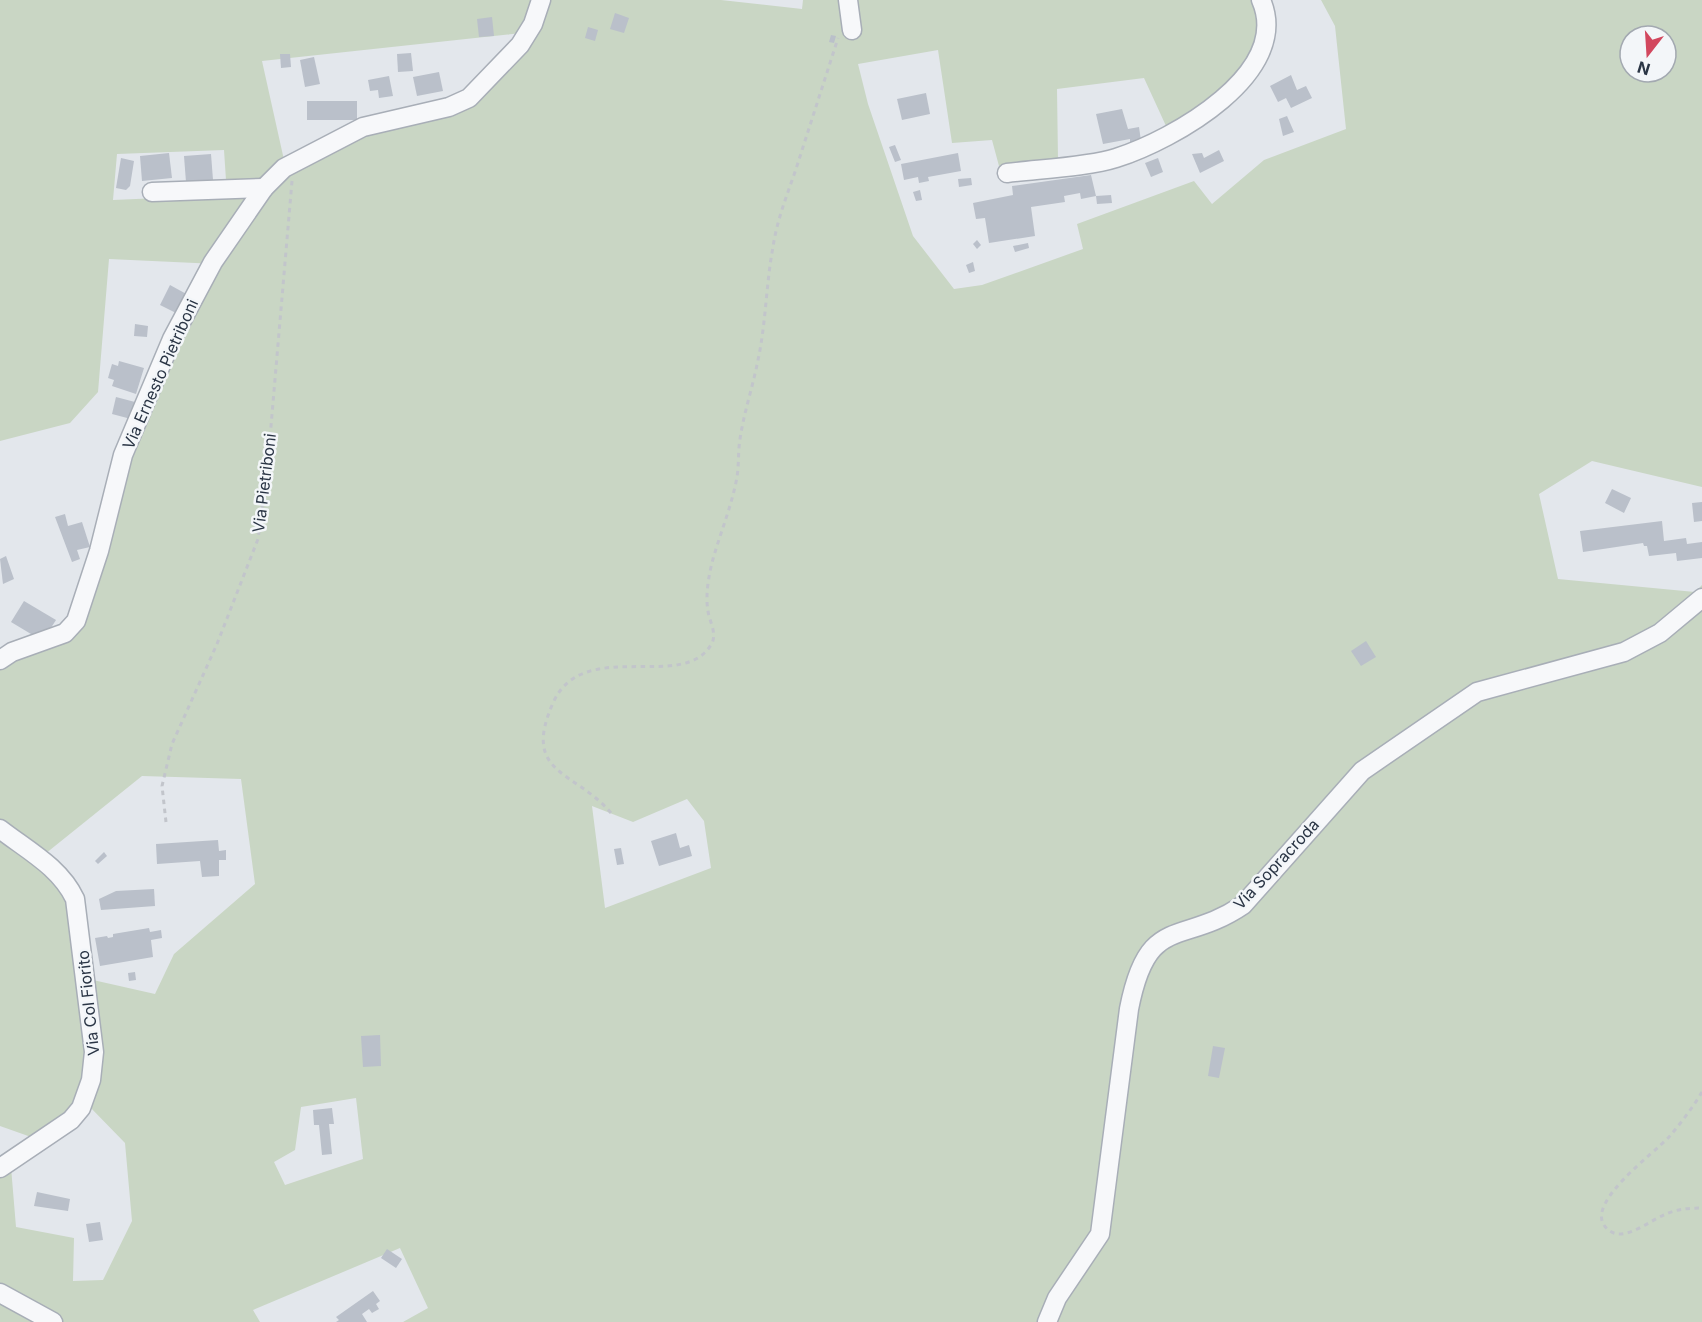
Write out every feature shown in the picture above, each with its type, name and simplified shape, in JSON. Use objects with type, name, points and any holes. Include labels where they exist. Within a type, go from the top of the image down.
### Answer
[{"type":"street","name":"Via Ernesto Pietriboni","points":[[0,660],[12,652],[65,633],[76,621],[96,561],[123,455],[168,349],[213,262],[264,188],[284,168],[363,127],[449,106],[469,98],[520,45],[533,24],[541,0]]},
{"type":"street","points":[[1007,173],[1115,158],[1169,135],[1232,93],[1255,62],[1266,36],[1268,16],[1261,0]]},
{"type":"street","points":[[848,4],[852,30]]},
{"type":"street","points":[[152,192],[264,188]]},
{"type":"street","name":"Via Sopracroda","points":[[1047,1322],[1057,1298],[1100,1234],[1129,1009],[1134,985],[1143,962],[1154,947],[1169,934],[1230,914],[1244,904],[1362,771],[1477,692],[1624,652],[1660,633],[1702,598]]},
{"type":"street","name":"Via Col Fiorito","points":[[0,829],[64,879],[75,899],[94,1052],[92,1080],[86,1096],[71,1120],[0,1168]]},
{"type":"street","points":[[0,1293],[53,1322]]},
{"type":"path","points":[[611,813],[601,801],[555,769],[544,756],[542,747],[547,719],[554,701],[567,685],[584,673],[622,666],[659,668],[685,663],[703,653],[713,642],[713,631],[707,609],[709,586],[713,560],[737,477],[740,438],[758,360],[772,248],[848,4]]},
{"type":"path","name":"Via Pietriboni","points":[[166,822],[162,786],[172,744],[217,644],[258,539],[268,460],[294,163]]},
{"type":"path","points":[[1702,1092],[1670,1135],[1640,1166],[1618,1183],[1601,1209],[1601,1216],[1603,1224],[1611,1232],[1619,1234],[1630,1232],[1678,1210],[1702,1208]]},
{"type":"green space","points":[[0,0],[721,0],[802,9],[803,0],[1255,0],[1263,21],[1254,74],[1172,139],[1144,78],[1057,89],[1058,160],[999,166],[992,140],[952,143],[938,50],[858,64],[868,104],[913,236],[954,289],[982,285],[1083,249],[1077,224],[1194,181],[1212,204],[1264,160],[1346,129],[1335,26],[1321,0],[1702,0],[1702,487],[1592,461],[1539,494],[1558,579],[1695,592],[1702,585],[1702,1322],[403,1322],[428,1308],[400,1248],[253,1310],[260,1322],[0,1322],[0,1174],[11,1167],[16,1227],[74,1238],[73,1281],[103,1280],[132,1221],[125,1143],[89,1106],[48,1143],[0,1126],[0,667],[73,633],[132,445],[217,264],[109,259],[98,392],[70,423],[0,441]],"holes":[[[521,33],[449,111],[367,130],[284,160],[262,61]],[[224,150],[227,195],[113,200],[117,154]],[[142,776],[241,779],[255,884],[174,954],[155,994],[93,980],[84,904],[45,854]],[[687,799],[704,821],[711,868],[605,908],[592,806],[633,822]],[[356,1098],[363,1159],[285,1185],[274,1162],[295,1150],[301,1107]]]},
{"type":"building","points":[[615,13],[629,18],[624,33],[610,29]]},
{"type":"building","points":[[492,17],[494,36],[479,37],[477,19]]},
{"type":"building","points":[[588,27],[598,30],[595,41],[585,38]]},
{"type":"building","points":[[831,35],[836,36],[834,43],[829,42]]},
{"type":"building","points":[[411,53],[413,71],[398,72],[397,54]]},
{"type":"building","points":[[280,54],[290,54],[291,67],[281,68]]},
{"type":"building","points":[[314,57],[320,84],[305,87],[300,60]]},
{"type":"building","points":[[439,72],[443,91],[417,96],[413,77]]},
{"type":"building","points":[[1291,75],[1297,90],[1306,86],[1312,98],[1291,108],[1286,98],[1278,102],[1270,86]]},
{"type":"building","points":[[389,76],[393,96],[379,98],[378,90],[370,91],[368,80]]},
{"type":"building","points":[[926,93],[930,114],[902,120],[897,99]]},
{"type":"building","points":[[307,101],[357,101],[357,120],[307,120]]},
{"type":"building","points":[[1122,109],[1128,129],[1139,127],[1141,141],[1130,143],[1130,139],[1103,144],[1096,114]]},
{"type":"building","points":[[1287,116],[1294,132],[1283,136],[1279,119]]},
{"type":"building","points":[[895,145],[901,160],[895,162],[889,147]]},
{"type":"building","points":[[1219,150],[1224,161],[1200,173],[1192,154],[1202,153],[1204,158]]},
{"type":"building","points":[[169,153],[172,178],[142,181],[140,156]]},
{"type":"building","points":[[958,153],[961,171],[928,177],[929,181],[919,183],[918,177],[904,180],[901,164]]},
{"type":"building","points":[[211,154],[213,180],[186,182],[184,156]]},
{"type":"building","points":[[121,158],[134,161],[130,186],[126,190],[116,188]]},
{"type":"building","points":[[1158,158],[1163,172],[1151,177],[1145,163]]},
{"type":"building","points":[[1091,175],[1096,196],[1081,199],[1080,193],[1064,196],[1065,202],[1031,207],[1035,236],[989,243],[985,218],[976,219],[973,203],[1013,195],[1012,186]]},
{"type":"building","points":[[971,178],[972,185],[959,187],[958,179]]},
{"type":"building","points":[[920,190],[922,200],[916,201],[913,192]]},
{"type":"building","points":[[1111,195],[1112,203],[1097,204],[1096,196]]},
{"type":"building","points":[[977,240],[981,245],[977,249],[973,244]]},
{"type":"building","points":[[1028,243],[1029,248],[1015,252],[1013,246]]},
{"type":"building","points":[[973,262],[975,271],[969,273],[966,265]]},
{"type":"building","points":[[170,285],[190,296],[180,315],[160,305]]},
{"type":"building","points":[[135,324],[148,326],[147,337],[134,336]]},
{"type":"building","points":[[119,361],[144,368],[136,394],[112,386],[114,380],[108,378],[112,364],[118,366]]},
{"type":"building","points":[[116,397],[135,402],[131,419],[112,414]]},
{"type":"building","points":[[1612,489],[1631,498],[1624,513],[1605,503]]},
{"type":"building","points":[[1702,502],[1702,521],[1694,522],[1692,503]]},
{"type":"building","points":[[65,514],[68,526],[82,522],[90,547],[77,550],[80,559],[72,562],[55,517]]},
{"type":"building","points":[[1662,521],[1664,541],[1686,538],[1687,544],[1702,542],[1702,558],[1677,561],[1676,553],[1649,556],[1647,546],[1643,543],[1583,552],[1580,531]]},
{"type":"building","points":[[6,556],[14,579],[3,584],[0,559]]},
{"type":"building","points":[[24,601],[56,620],[45,637],[36,637],[11,622]]},
{"type":"building","points":[[1366,641],[1376,657],[1361,666],[1351,651]]},
{"type":"building","points":[[676,833],[680,848],[689,845],[692,856],[659,866],[651,841]]},
{"type":"building","points":[[218,840],[219,851],[226,850],[226,860],[219,860],[219,876],[202,877],[200,861],[157,864],[156,844]]},
{"type":"building","points":[[621,848],[624,864],[617,865],[614,849]]},
{"type":"building","points":[[104,852],[107,856],[98,864],[95,861]]},
{"type":"building","points":[[154,889],[155,906],[101,910],[99,899],[116,891]]},
{"type":"building","points":[[149,928],[150,932],[161,930],[162,938],[151,940],[153,957],[100,966],[95,938],[107,936],[108,938],[113,937],[113,934]]},
{"type":"building","points":[[135,972],[136,980],[129,981],[128,973]]},
{"type":"building","points":[[380,1035],[381,1066],[363,1067],[361,1036]]},
{"type":"building","points":[[1213,1046],[1225,1048],[1219,1078],[1208,1076]]},
{"type":"building","points":[[332,1108],[334,1124],[329,1124],[332,1154],[322,1155],[319,1125],[314,1125],[313,1110]]},
{"type":"building","points":[[37,1192],[70,1199],[68,1211],[34,1206]]},
{"type":"building","points":[[100,1222],[103,1240],[89,1242],[86,1224]]},
{"type":"building","points":[[387,1249],[402,1259],[396,1268],[381,1258]]},
{"type":"building","points":[[373,1291],[380,1301],[376,1304],[379,1309],[372,1313],[369,1309],[362,1314],[367,1322],[336,1322],[339,1320],[336,1317]]}]
